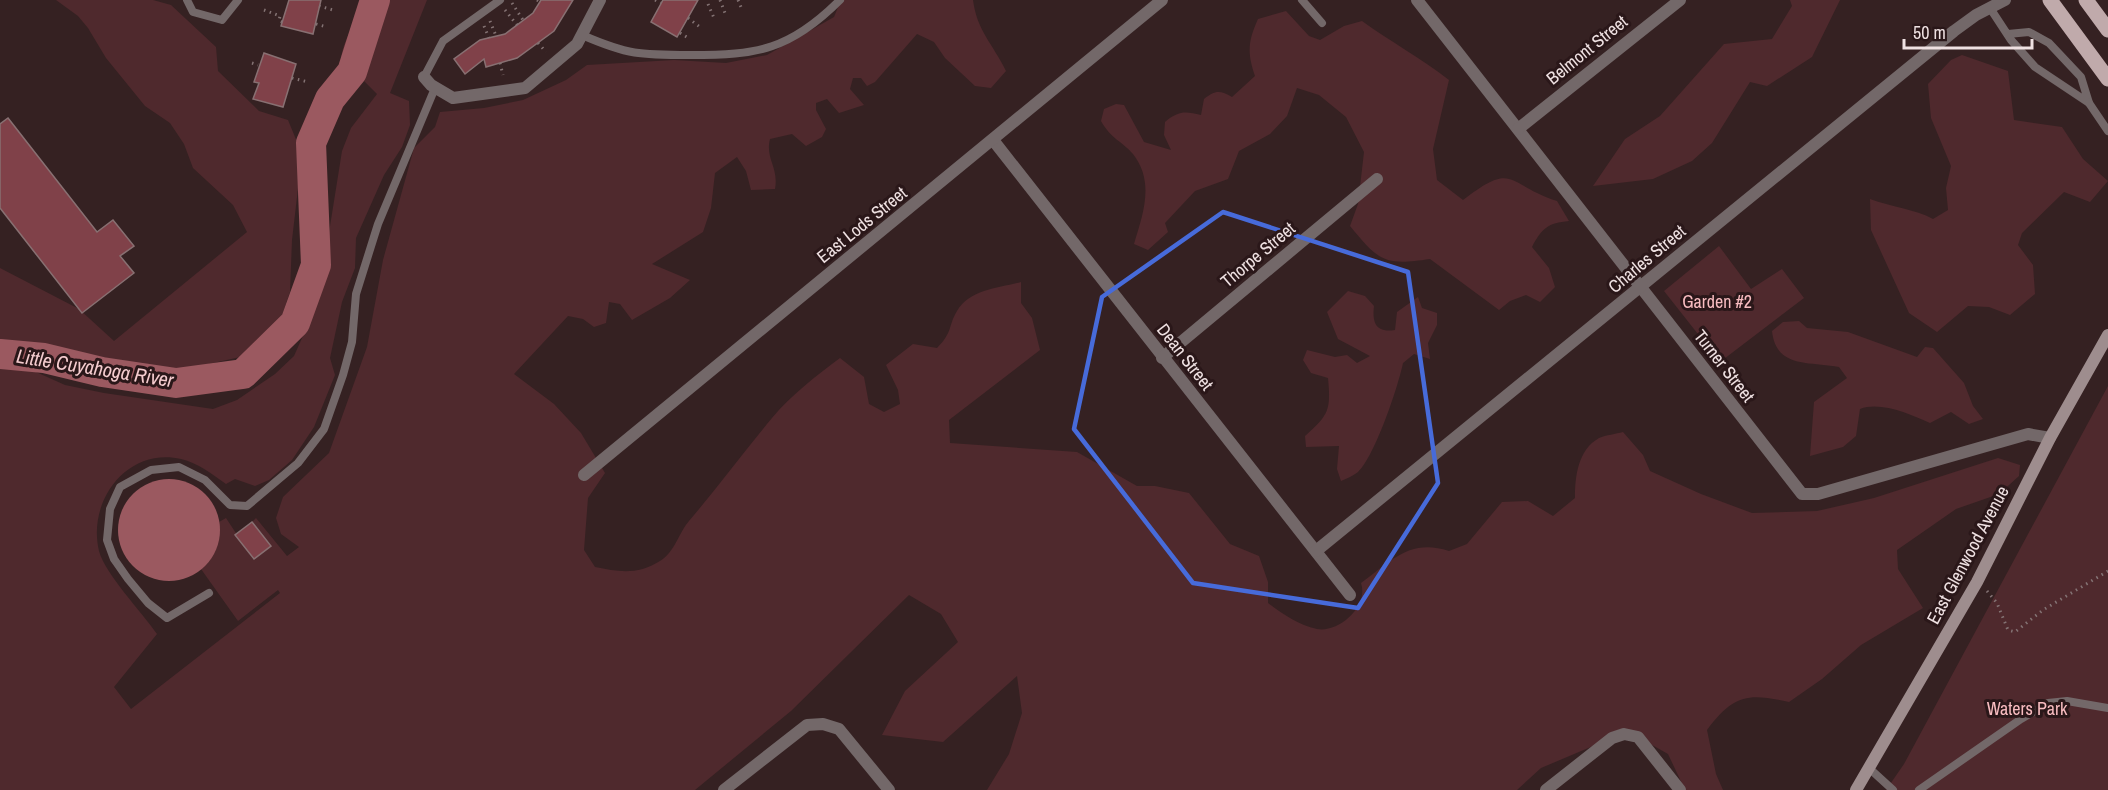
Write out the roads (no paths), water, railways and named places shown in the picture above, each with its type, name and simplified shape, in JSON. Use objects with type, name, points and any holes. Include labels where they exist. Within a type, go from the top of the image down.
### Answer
[{"type":"main road","points":[[2050,0],[2108,79]]},
{"type":"main road","points":[[2086,0],[2108,30]]},
{"type":"street","points":[[424,77],[435,88],[453,98],[525,87],[554,66],[578,44],[600,0]]},
{"type":"street","name":"East Lods Street","points":[[584,476],[1162,0]]},
{"type":"street","name":"Turner Street","points":[[1417,0],[1640,289],[1806,496],[2028,434],[2050,438]]},
{"type":"street","name":"Belmont Street","points":[[1518,129],[1680,0]]},
{"type":"street","name":"Charles Street","points":[[1316,551],[1954,31],[2005,0]]},
{"type":"street","name":"Dean Street","points":[[993,140],[1350,595]]},
{"type":"street","name":"Thorpe Street","points":[[1162,358],[1377,179]]},
{"type":"street","name":"East Glenwood Avenue","points":[[1857,790],[1977,582],[2050,438],[2108,335]]},
{"type":"street","points":[[724,790],[807,725],[823,724],[839,729],[889,790]]},
{"type":"street","points":[[1546,790],[1612,738],[1624,734],[1633,735],[1644,745],[1680,790]]},
{"type":"lane","points":[[187,0],[193,12],[222,20],[238,0]]},
{"type":"lane","points":[[424,77],[443,41],[500,0]]},
{"type":"lane","points":[[582,35],[634,55],[729,56],[751,53],[790,40],[809,29],[840,0]]},
{"type":"lane","points":[[1302,0],[1322,23]]},
{"type":"lane","points":[[1990,8],[2035,67],[2089,104]]},
{"type":"lane","points":[[2008,34],[2029,32],[2049,43],[2081,76],[2089,104],[2108,131]]},
{"type":"lane","points":[[209,593],[167,618],[148,603],[114,559],[107,540],[110,509],[120,487],[151,470],[179,467],[205,480],[230,506],[247,506],[298,463],[324,429],[349,353],[356,294],[378,224],[435,88]]},
{"type":"lane","points":[[1919,790],[2021,719],[2048,704],[2067,701],[2108,708]]},
{"type":"lane","points":[[1870,769],[1893,790]]},
{"type":"waterway","name":"Little Cuyahoga River","points":[[0,354],[44,358],[102,372],[176,383],[243,374],[295,323],[316,265],[311,143],[330,99],[352,72],[375,0]]},
{"type":"park label","name":"Garden #2","points":[[1717,302]]},
{"type":"park label","name":"Waters Park","points":[[2027,709]]}]
